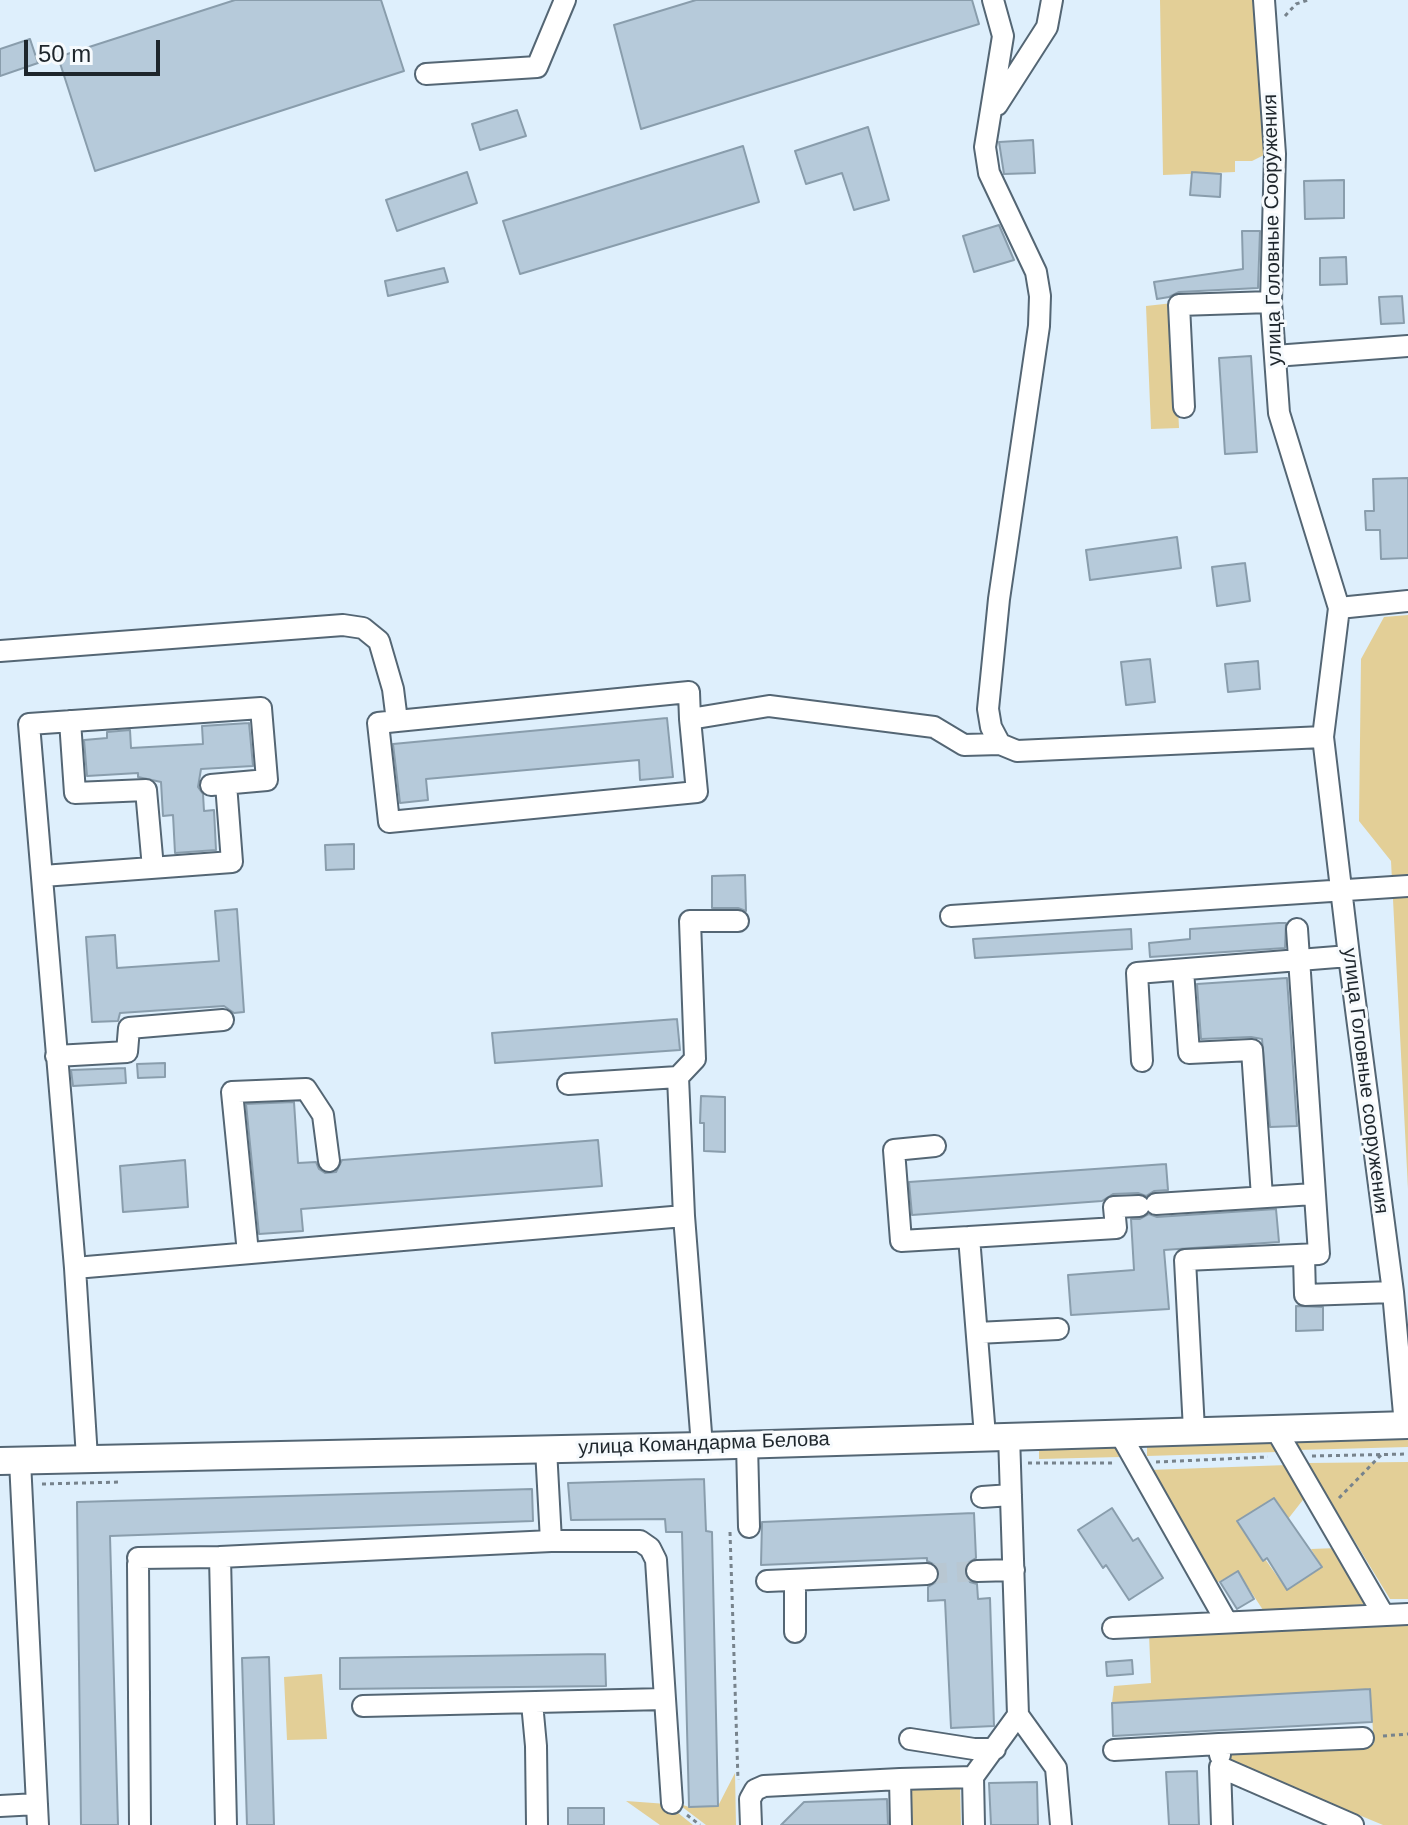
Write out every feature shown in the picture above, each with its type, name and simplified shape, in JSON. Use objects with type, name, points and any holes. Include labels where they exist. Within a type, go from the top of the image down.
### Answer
[{"type":"main road","name":"улица Командарма Белова","points":[[10,1461],[747,1444],[1001,1443],[1119,1432],[1406,1425]]},
{"type":"street","points":[[426,74],[537,67],[565,0]]},
{"type":"street","points":[[993,0],[1003,36],[985,147],[989,173],[1036,272],[1040,296],[1039,326],[999,599],[988,709],[991,727],[1000,744]]},
{"type":"street","points":[[992,112],[1047,27],[1052,0]]},
{"type":"street","name":"улица Головные Сооружения","points":[[1264,0],[1275,154],[1271,302],[1279,413],[1339,608],[1323,737]]},
{"type":"street","points":[[1184,407],[1179,305],[1271,302]]},
{"type":"street","points":[[1275,356],[1408,346]]},
{"type":"street","points":[[1339,608],[1408,601]]},
{"type":"street","points":[[0,651],[343,625],[363,628],[379,641],[393,689],[397,721]]},
{"type":"street","points":[[689,692],[690,719],[697,792],[389,822],[378,723],[689,692]]},
{"type":"street","points":[[690,719],[769,706],[934,727],[964,745],[1000,744],[1017,751],[1323,737]]},
{"type":"street","points":[[43,876],[232,862],[219,785],[267,780],[261,708],[29,724],[75,1268],[87,1458]]},
{"type":"street","points":[[70,721],[75,793],[146,790],[153,868]]},
{"type":"street","name":"улица Головные сооружения","points":[[1323,737],[1349,956],[1399,1268],[1393,1292],[1406,1425]]},
{"type":"street","points":[[951,916],[1408,886]]},
{"type":"street","points":[[568,1084],[678,1077],[695,1059],[690,921],[738,921]]},
{"type":"street","points":[[1194,1430],[1185,1260],[1319,1254],[1297,929]]},
{"type":"street","points":[[1142,1061],[1137,973],[1349,956]]},
{"type":"street","points":[[1183,970],[1189,1053],[1252,1050],[1262,1197]]},
{"type":"street","points":[[56,1056],[127,1052],[129,1028],[223,1020]]},
{"type":"street","points":[[678,1077],[684,1216],[702,1446]]},
{"type":"street","points":[[248,1253],[232,1092],[306,1089],[323,1115],[329,1161]]},
{"type":"street","points":[[935,1146],[894,1150],[901,1241],[1116,1228],[1114,1207],[1314,1194]]},
{"type":"street","points":[[75,1268],[684,1216]]},
{"type":"street","points":[[969,1237],[977,1333],[1011,1495],[1018,1715],[1056,1768],[1061,1825]]},
{"type":"street","points":[[1304,1256],[1305,1295],[1393,1292]]},
{"type":"street","points":[[977,1333],[1058,1329]]},
{"type":"street","points":[[1275,1428],[1383,1614]]},
{"type":"street","points":[[1119,1432],[1226,1621]]},
{"type":"street","points":[[747,1444],[749,1527]]},
{"type":"street","points":[[546,1449],[551,1541]]},
{"type":"street","points":[[0,1806],[37,1815],[10,1461]]},
{"type":"street","points":[[982,1497],[1011,1495]]},
{"type":"street","points":[[140,1825],[138,1561],[551,1541],[640,1541],[650,1548],[656,1560],[672,1803]]},
{"type":"street","points":[[220,1557],[226,1825]]},
{"type":"street","points":[[977,1571],[1014,1570]]},
{"type":"street","points":[[767,1581],[927,1574]]},
{"type":"street","points":[[795,1580],[795,1632]]},
{"type":"street","points":[[1113,1628],[1408,1614]]},
{"type":"street","points":[[363,1706],[665,1699]]},
{"type":"street","points":[[532,1703],[537,1824]]},
{"type":"street","points":[[974,1825],[973,1777],[1018,1715]]},
{"type":"street","points":[[1114,1750],[1370,1737]]},
{"type":"street","points":[[910,1739],[974,1749],[995,1749]]},
{"type":"street","points":[[1219,1744],[1222,1825]]},
{"type":"street","points":[[1220,1767],[1347,1824]]},
{"type":"street","points":[[751,1825],[750,1799],[755,1790],[764,1786],[973,1777]]},
{"type":"street","points":[[900,1779],[901,1825]]},
{"type":"path","points":[[1001,1443],[1032,1464],[1408,1454]]},
{"type":"path","points":[[1325,1513],[1381,1455]]},
{"type":"path","points":[[731,1549],[738,1779]]},
{"type":"path","points":[[1370,1737],[1408,1734]]},
{"type":"shaded area","points":[[1160,0],[1257,0],[1264,155],[1252,161],[1235,161],[1235,172],[1163,175]]},
{"type":"shaded area","points":[[1173,303],[1179,428],[1151,429],[1146,306]]},
{"type":"shaded area","points":[[1408,615],[1408,1189],[1391,861],[1359,821],[1361,659],[1384,617]]},
{"type":"shaded area","points":[[1408,1439],[1408,1447],[1297,1450],[1297,1442]]},
{"type":"shaded area","points":[[1276,1442],[1277,1452],[1147,1456],[1147,1446]]},
{"type":"shaded area","points":[[1120,1448],[1120,1457],[1039,1459],[1039,1450]]},
{"type":"shaded area","points":[[1408,1462],[1408,1599],[1390,1599],[1307,1463]]},
{"type":"shaded area","points":[[1287,1465],[1306,1496],[1288,1519],[1273,1498],[1238,1521],[1287,1590],[1322,1567],[1311,1549],[1337,1548],[1370,1604],[1263,1610],[1238,1572],[1214,1584],[1149,1470]]},
{"type":"shaded area","points":[[1408,1622],[1408,1825],[1383,1825],[1227,1760],[1227,1751],[1374,1744],[1370,1689],[1112,1703],[1114,1686],[1151,1683],[1149,1634]]},
{"type":"shaded area","points":[[322,1674],[327,1739],[287,1740],[284,1677]]},
{"type":"shaded area","points":[[735,1773],[736,1825],[706,1825],[677,1803],[689,1807],[718,1806]]},
{"type":"shaded area","points":[[960,1787],[961,1825],[904,1825],[903,1788]]},
{"type":"shaded area","points":[[626,1801],[667,1804],[693,1825],[660,1825]]},
{"type":"building","points":[[235,0],[381,0],[404,71],[95,171],[58,57]]},
{"type":"building","points":[[696,0],[972,0],[979,24],[641,129],[614,25]]},
{"type":"building","points":[[30,39],[38,63],[0,76],[0,49]]},
{"type":"building","points":[[517,110],[526,136],[480,150],[472,124]]},
{"type":"building","points":[[868,127],[889,200],[854,210],[842,173],[806,184],[795,151]]},
{"type":"building","points":[[1033,140],[1035,173],[1004,174],[999,142]]},
{"type":"building","points":[[743,146],[759,202],[520,274],[503,221]]},
{"type":"building","points":[[467,172],[477,203],[397,231],[386,200]]},
{"type":"building","points":[[1192,172],[1221,174],[1220,197],[1190,195]]},
{"type":"building","points":[[1344,180],[1344,218],[1305,219],[1304,181]]},
{"type":"building","points":[[999,225],[1014,260],[974,272],[963,236]]},
{"type":"building","points":[[1242,231],[1260,231],[1258,288],[1179,292],[1157,299],[1154,282],[1243,269]]},
{"type":"building","points":[[1346,257],[1347,284],[1320,285],[1320,258]]},
{"type":"building","points":[[444,268],[448,282],[388,296],[385,281]]},
{"type":"building","points":[[1402,296],[1404,323],[1381,324],[1379,297]]},
{"type":"building","points":[[1251,356],[1257,452],[1225,454],[1219,358]]},
{"type":"building","points":[[1408,478],[1408,558],[1381,559],[1380,530],[1366,530],[1365,511],[1374,511],[1373,479]]},
{"type":"building","points":[[1177,537],[1181,568],[1090,580],[1086,550]]},
{"type":"building","points":[[1245,563],[1250,601],[1217,606],[1212,567]]},
{"type":"building","points":[[1150,659],[1155,702],[1126,705],[1121,662]]},
{"type":"building","points":[[1258,661],[1260,689],[1228,692],[1225,664]]},
{"type":"building","points":[[667,718],[673,777],[640,780],[639,760],[426,779],[428,800],[400,803],[393,744]]},
{"type":"building","points":[[249,723],[253,766],[201,769],[198,787],[203,794],[204,811],[214,810],[216,850],[175,853],[173,815],[163,816],[161,782],[138,777],[138,773],[87,776],[84,740],[107,738],[107,732],[130,730],[131,748],[203,744],[202,726]]},
{"type":"building","points":[[354,844],[354,869],[326,870],[325,845]]},
{"type":"building","points":[[745,875],[746,911],[712,908],[712,876]]},
{"type":"building","points":[[237,909],[244,1012],[234,1013],[224,1006],[120,1013],[118,1021],[92,1022],[86,937],[115,935],[117,968],[219,961],[215,911]]},
{"type":"building","points":[[1286,923],[1285,948],[1150,957],[1149,943],[1190,939],[1190,929]]},
{"type":"building","points":[[1131,929],[1132,949],[975,958],[973,939]]},
{"type":"building","points":[[1287,978],[1297,1126],[1270,1127],[1262,1039],[1201,1039],[1197,984]]},
{"type":"building","points":[[677,1019],[680,1050],[495,1063],[492,1033]]},
{"type":"building","points":[[165,1063],[165,1077],[138,1078],[137,1064]]},
{"type":"building","points":[[125,1068],[126,1083],[73,1086],[71,1070]]},
{"type":"building","points":[[701,1096],[725,1097],[725,1152],[704,1151],[704,1123],[700,1123]]},
{"type":"building","points":[[294,1102],[298,1163],[316,1162],[325,1173],[336,1172],[342,1160],[598,1140],[602,1186],[301,1209],[303,1231],[259,1234],[246,1104]]},
{"type":"building","points":[[185,1160],[188,1207],[123,1212],[120,1166]]},
{"type":"building","points":[[1166,1164],[1168,1190],[1154,1191],[1146,1196],[1138,1193],[1113,1194],[1102,1201],[912,1215],[909,1182]]},
{"type":"building","points":[[1276,1209],[1279,1242],[1164,1250],[1169,1309],[1071,1315],[1068,1275],[1134,1270],[1131,1219],[1140,1219],[1149,1214],[1157,1217]]},
{"type":"building","points":[[1296,1306],[1323,1307],[1323,1330],[1296,1331]]},
{"type":"building","points":[[704,1479],[706,1531],[712,1532],[718,1806],[689,1807],[682,1532],[666,1532],[665,1519],[571,1520],[568,1483]]},
{"type":"building","points":[[532,1489],[533,1521],[110,1536],[118,1825],[81,1825],[77,1502]]},
{"type":"building","points":[[1274,1498],[1322,1567],[1287,1590],[1267,1558],[1263,1561],[1237,1521]]},
{"type":"building","points":[[1112,1508],[1133,1541],[1138,1538],[1163,1578],[1129,1600],[1078,1530]]},
{"type":"building","points":[[974,1513],[976,1558],[966,1564],[964,1572],[970,1582],[977,1584],[978,1599],[990,1598],[994,1726],[951,1728],[945,1600],[928,1601],[928,1587],[938,1581],[940,1573],[927,1558],[761,1565],[762,1522]]},
{"type":"building","points":[[1238,1571],[1254,1599],[1237,1609],[1220,1582]]},
{"type":"building","points":[[605,1654],[606,1686],[340,1689],[340,1658]]},
{"type":"building","points":[[269,1657],[274,1825],[247,1825],[242,1658]]},
{"type":"building","points":[[1132,1660],[1133,1674],[1107,1676],[1106,1662]]},
{"type":"building","points":[[1370,1689],[1372,1722],[1113,1736],[1112,1703]]},
{"type":"building","points":[[1197,1771],[1199,1825],[1169,1825],[1166,1772]]},
{"type":"building","points":[[1037,1782],[1038,1825],[991,1825],[989,1783]]},
{"type":"building","points":[[887,1799],[888,1825],[781,1825],[804,1802]]},
{"type":"building","points":[[568,1808],[604,1808],[604,1825],[568,1825]]},
{"type":"tunnel","points":[[927,1574],[977,1571]]}]
